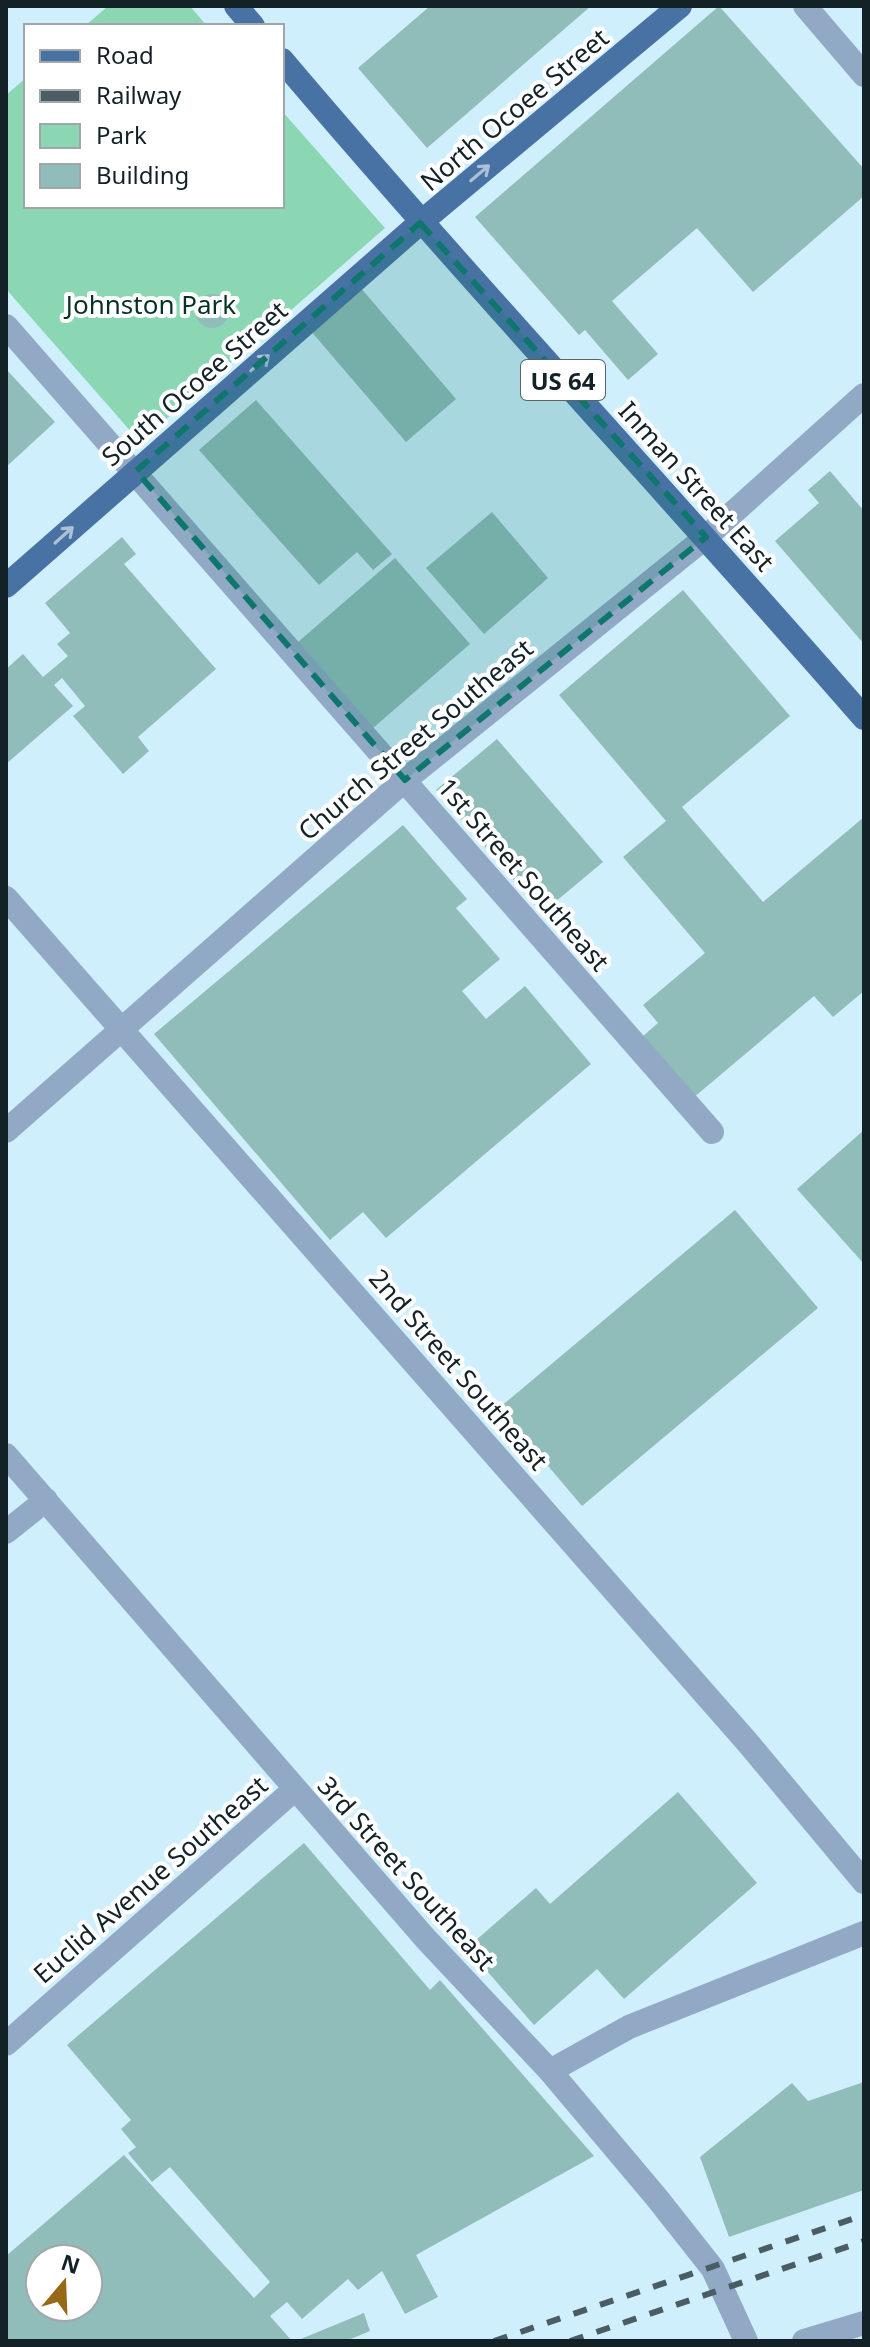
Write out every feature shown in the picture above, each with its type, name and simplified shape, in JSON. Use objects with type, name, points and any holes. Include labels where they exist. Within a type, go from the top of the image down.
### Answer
[{"type":"main road","points":[[236,6],[251,24]]},
{"type":"main road","name":"North Ocoee Street","points":[[420,223],[680,6]]},
{"type":"main road","name":"US 64","points":[[284,62],[420,223]]},
{"type":"main road","name":"South Ocoee Street","points":[[6,586],[420,223]]},
{"type":"main road","name":"Inman Street East","points":[[420,223],[706,537],[864,718]]},
{"type":"street","points":[[805,6],[864,75]]},
{"type":"street","name":"1st Street Southeast","points":[[6,326],[712,1132]]},
{"type":"street","name":"Church Street Southeast","points":[[6,1131],[405,780],[706,537],[864,395]]},
{"type":"street","name":"2nd Street Southeast","points":[[6,898],[748,1743],[864,1882]]},
{"type":"street","name":"3rd Street Southeast","points":[[6,1455],[425,1938],[550,2071],[713,2269],[746,2341]]},
{"type":"street","points":[[6,1532],[46,1500]]},
{"type":"street","name":"Euclid Avenue Southeast","points":[[6,2044],[295,1789]]},
{"type":"street","points":[[550,2071],[629,2027],[864,1933]]},
{"type":"street","points":[[804,2341],[864,2323]]},
{"type":"highlighted area","points":[[420,223],[706,537],[405,780],[136,471]]},
{"type":"green space","points":[[108,6],[190,6],[205,24],[87,24]]},
{"type":"green space","name":"Johnston Park","points":[[24,80],[24,208],[284,208],[284,113],[385,228],[140,442],[6,289],[6,95]]},
{"type":"building","points":[[430,6],[591,6],[427,148],[358,68]]},
{"type":"building","points":[[719,6],[864,169],[864,196],[753,292],[697,228],[612,301],[658,354],[628,380],[585,330],[579,335],[475,217]]},
{"type":"building","points":[[360,287],[456,399],[406,442],[310,330]]},
{"type":"building","points":[[212,294],[224,299],[229,311],[224,323],[212,328],[200,323],[195,311],[200,299]]},
{"type":"building","points":[[6,369],[55,422],[6,467]]},
{"type":"building","points":[[256,400],[392,554],[373,570],[357,552],[319,585],[199,450]]},
{"type":"building","points":[[830,471],[864,511],[864,644],[775,541],[819,503],[808,490]]},
{"type":"building","points":[[492,512],[548,578],[484,634],[426,568]]},
{"type":"building","points":[[122,537],[136,554],[124,564],[216,669],[138,737],[149,751],[123,774],[73,716],[85,706],[62,678],[54,685],[73,706],[6,764],[6,669],[23,654],[43,677],[68,656],[57,644],[70,633],[45,603]]},
{"type":"building","points":[[395,558],[470,644],[373,728],[298,642]]},
{"type":"building","points":[[683,590],[790,716],[682,807],[763,902],[864,817],[864,991],[833,1017],[814,996],[693,1098],[642,1037],[658,1023],[643,1005],[705,953],[623,857],[666,821],[559,695]]},
{"type":"building","points":[[497,739],[603,862],[542,913],[436,790]]},
{"type":"building","points":[[403,825],[467,899],[456,908],[500,959],[462,991],[486,1019],[525,986],[591,1064],[386,1238],[363,1212],[330,1240],[154,1034]]},
{"type":"building","points":[[864,1130],[864,1264],[797,1189]]},
{"type":"building","points":[[735,1210],[818,1308],[582,1506],[499,1408]]},
{"type":"building","points":[[678,1792],[757,1883],[624,1999],[597,1969],[534,2025],[467,1948],[536,1888],[550,1904]]},
{"type":"building","points":[[304,1843],[430,1990],[440,1980],[594,2156],[416,2255],[438,2297],[405,2314],[382,2271],[358,2290],[348,2279],[302,2319],[287,2302],[270,2316],[292,2341],[6,2341],[6,2256],[124,2155],[254,2298],[270,2282],[170,2167],[152,2182],[128,2153],[136,2147],[121,2129],[131,2120],[67,2045]]},
{"type":"building","points":[[864,2082],[864,2190],[729,2237],[700,2157],[792,2083],[808,2101]]},
{"type":"building","points":[[364,2313],[370,2331],[346,2341],[296,2341]]},
{"type":"railway","points":[[494,2341],[864,2215]]},
{"type":"railway","points":[[570,2341],[864,2241]]}]
